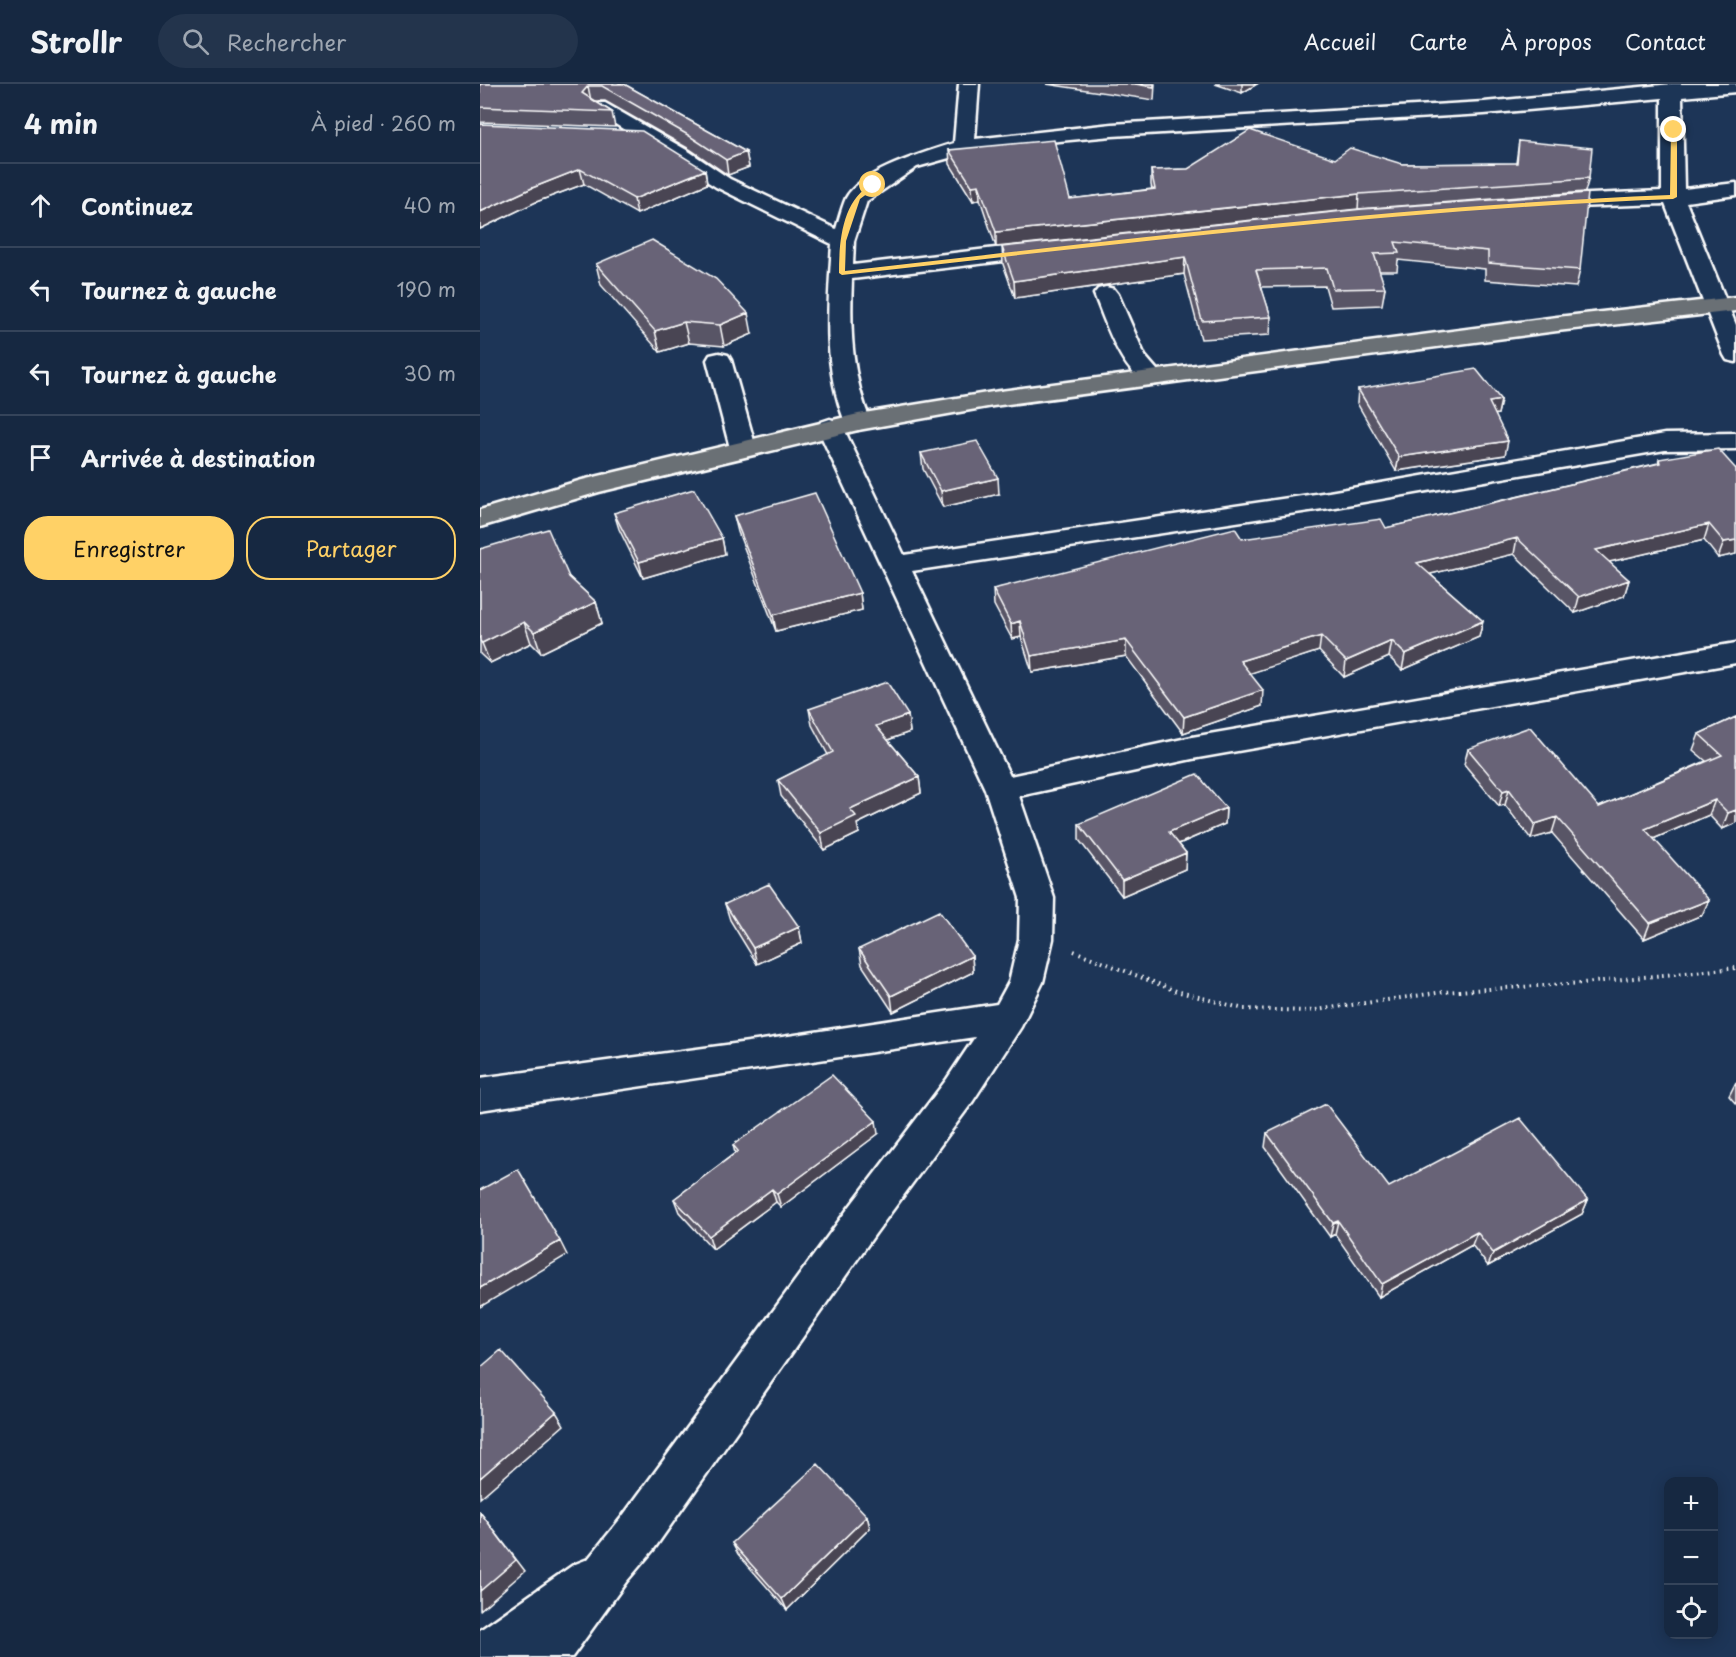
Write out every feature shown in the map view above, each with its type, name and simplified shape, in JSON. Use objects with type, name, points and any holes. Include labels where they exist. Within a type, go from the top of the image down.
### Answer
[{"type":"main road","points":[[480,519],[591,486],[844,424],[993,399],[1726,305]]},
{"type":"street","points":[[964,147],[969,84]]},
{"type":"street","points":[[544,1657],[610,1566],[638,1533],[861,1222],[960,1090],[1008,1017],[1026,982],[1036,939],[1037,898],[1001,789],[939,662],[896,565],[868,513],[844,424],[839,338],[843,241],[857,198],[873,185],[910,164],[964,147],[1102,131],[1439,111],[1736,86]]},
{"type":"street","points":[[1672,90],[1673,197],[1726,305],[1736,354]]},
{"type":"street","points":[[598,107],[723,183],[843,241]]},
{"type":"street","points":[[614,137],[650,137]]},
{"type":"street","points":[[1523,203],[1673,197],[1736,189]]},
{"type":"street","points":[[842,273],[1066,247]]},
{"type":"street","points":[[1106,294],[1134,358],[1152,378]]},
{"type":"street","points":[[719,360],[743,448]]},
{"type":"street","points":[[896,565],[956,554],[1329,500],[1665,442],[1736,441]]},
{"type":"street","points":[[1001,789],[1192,748],[1736,653]]},
{"type":"street","points":[[480,1094],[756,1056],[1008,1017]]},
{"type":"street","points":[[481,1657],[610,1566]]},
{"type":"path","points":[[1036,939],[1107,962],[1176,991],[1244,1009],[1309,1011],[1443,992],[1583,983],[1736,968]]},
{"type":"building","points":[[480,84],[624,84],[746,152],[726,160],[688,135],[602,86],[588,86],[582,93],[612,112],[480,107]]},
{"type":"building","points":[[1135,84],[1154,84],[1154,87]]},
{"type":"building","points":[[480,124],[642,131],[705,170],[634,199],[580,169],[480,212]]},
{"type":"building","points":[[1250,130],[1335,159],[1350,148],[1402,164],[1517,163],[1519,141],[1592,148],[1589,178],[1359,194],[996,232],[979,185],[972,186],[949,150],[1054,140],[1070,199],[1155,189],[1151,170],[1188,169]]},
{"type":"building","points":[[1588,193],[1580,270],[1488,263],[1488,251],[1395,242],[1399,253],[1374,254],[1385,288],[1333,289],[1327,268],[1256,270],[1271,317],[1202,321],[1185,257],[1014,281],[1002,247],[1362,209]]},
{"type":"building","points":[[652,240],[716,279],[748,313],[720,325],[684,322],[655,331],[596,264]]},
{"type":"building","points":[[1476,369],[1501,400],[1489,402],[1508,441],[1399,457],[1358,389]]},
{"type":"building","points":[[977,441],[998,478],[941,491],[921,453]]},
{"type":"building","points":[[1718,449],[1736,469],[1736,540],[1724,542],[1709,524],[1596,550],[1629,580],[1579,597],[1517,538],[1417,563],[1483,621],[1405,654],[1392,641],[1346,661],[1321,636],[1240,661],[1263,690],[1184,717],[1126,640],[1031,656],[1020,621],[1011,624],[993,589],[1235,528],[1242,539],[1381,519],[1386,528],[1660,463],[1659,459]]},
{"type":"building","points":[[694,489],[722,538],[639,562],[614,513]]},
{"type":"building","points":[[815,493],[860,593],[773,615],[734,516]]},
{"type":"building","points":[[548,529],[569,577],[596,602],[534,632],[524,622],[482,643],[480,641],[480,549]]},
{"type":"building","points":[[887,682],[908,715],[876,726],[919,777],[850,809],[856,816],[821,833],[778,780],[833,752],[809,709]]},
{"type":"building","points":[[1736,717],[1736,810],[1728,813],[1715,800],[1645,829],[1709,900],[1650,923],[1557,817],[1535,824],[1509,789],[1503,791],[1468,749],[1530,727],[1599,807],[1722,755],[1699,734]]},
{"type":"building","points":[[1197,774],[1226,808],[1169,832],[1186,853],[1122,880],[1079,824]]},
{"type":"building","points":[[769,884],[799,927],[753,948],[725,904]]},
{"type":"building","points":[[939,911],[972,956],[891,996],[859,949]]},
{"type":"building","points":[[832,1075],[876,1121],[777,1194],[772,1189],[709,1236],[674,1199],[738,1151],[733,1145]]},
{"type":"building","points":[[1326,1104],[1389,1187],[1520,1118],[1588,1200],[1493,1253],[1477,1232],[1382,1284],[1338,1221],[1333,1223],[1267,1133]]},
{"type":"building","points":[[518,1169],[560,1241],[480,1288],[480,1190]]},
{"type":"building","points":[[501,1350],[556,1412],[480,1478],[480,1368]]},
{"type":"building","points":[[818,1464],[867,1516],[782,1599],[732,1543]]},
{"type":"building","points":[[480,1512],[516,1560],[480,1591]]},
{"type":"route","points":[[873,185],[857,198],[843,241],[842,273],[1280,224],[1534,202],[1673,197],[1674,130]]}]
